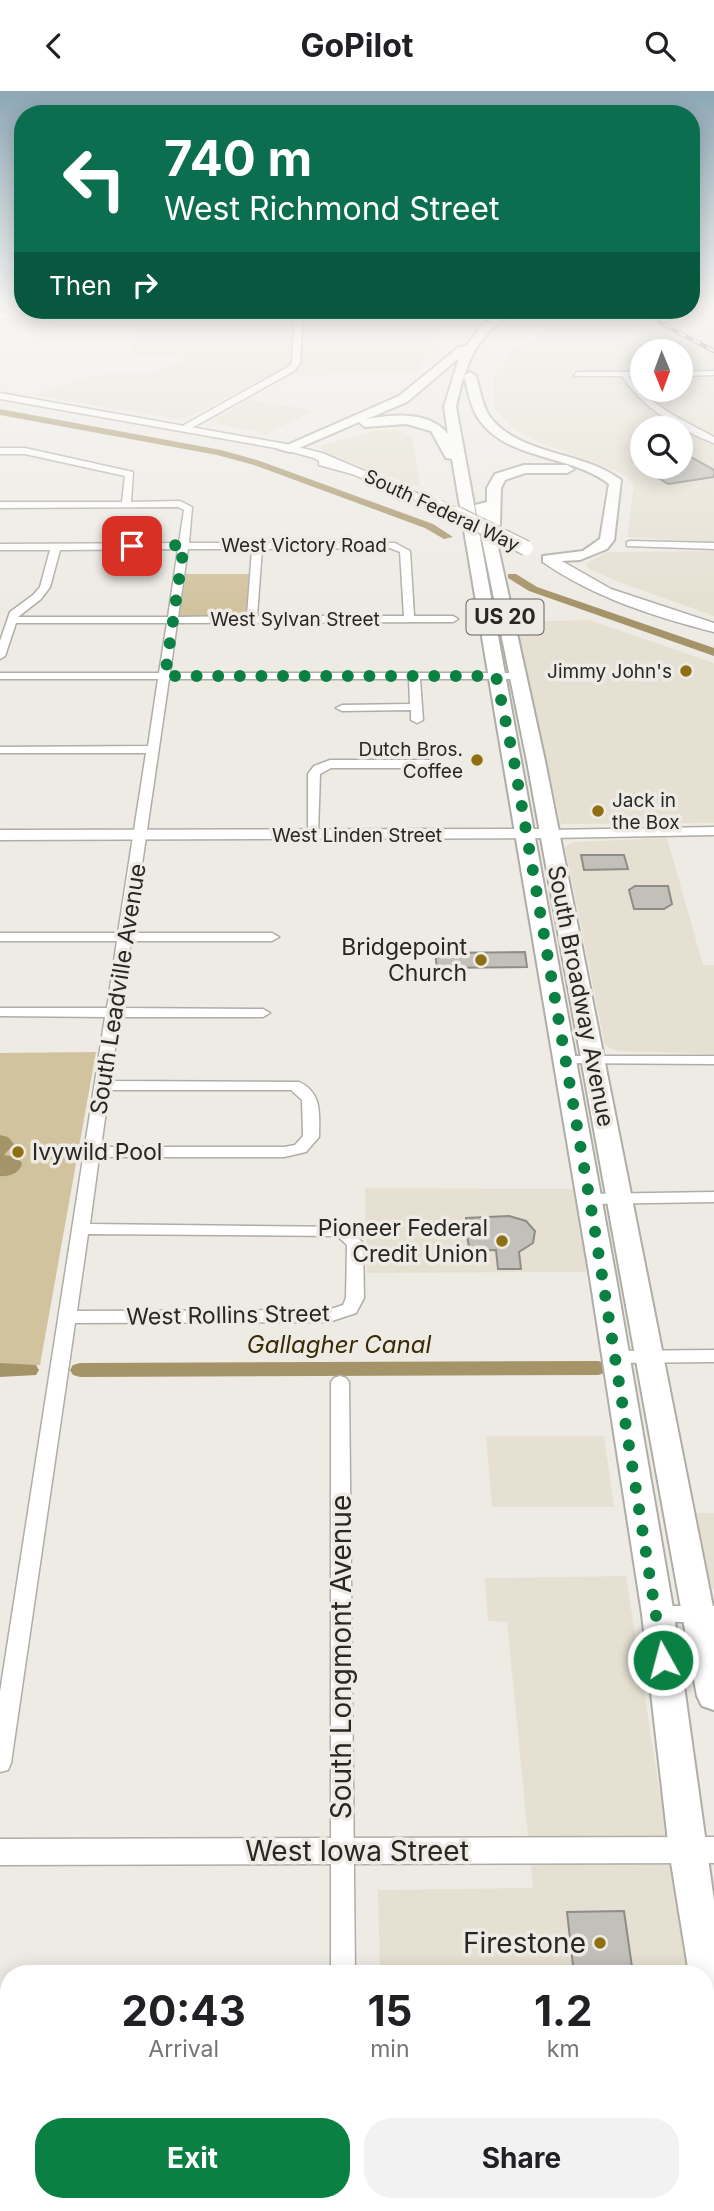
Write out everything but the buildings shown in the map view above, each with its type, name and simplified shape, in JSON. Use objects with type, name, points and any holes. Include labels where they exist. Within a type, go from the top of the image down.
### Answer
[{"type":"main road","name":"South Federal Way","points":[[60,406],[187,427],[285,449],[318,462],[335,464],[439,505],[548,559],[565,573],[714,628]]},
{"type":"main road","points":[[285,449],[387,406]]},
{"type":"main road","name":"South Broadway Avenue","points":[[450,406],[458,465],[589,1199],[700,1850],[710,1965]]},
{"type":"main road","name":"South Broadway Avenue","points":[[465,406],[650,1357],[707,1614],[714,1696]]},
{"type":"main road","points":[[480,406],[484,418],[505,435],[600,472],[616,484],[607,540],[601,547],[580,556],[548,559]]},
{"type":"main road","points":[[285,449],[300,447],[361,423],[408,421],[434,428],[442,434],[458,465]]},
{"type":"main road","points":[[491,547],[494,488],[500,477],[513,471],[538,467],[569,469],[594,475],[606,484],[606,489],[593,543],[548,559]]},
{"type":"main road","name":"West Linden Street","points":[[0,835],[550,834]]},
{"type":"main road","name":"West Iowa Street","points":[[0,1852],[700,1850]]},
{"type":"street","points":[[187,427],[225,406]]},
{"type":"street","points":[[655,406],[714,440]]},
{"type":"street","points":[[0,505],[126,504],[130,474],[25,451],[1,451]]},
{"type":"street","name":"South Leadville Avenue","points":[[0,1763],[184,545],[187,506],[126,504]]},
{"type":"street","points":[[630,544],[714,546]]},
{"type":"street","points":[[252,619],[257,545]]},
{"type":"street","points":[[0,656],[2,643],[15,612],[37,597],[45,587],[55,546]]},
{"type":"street","name":"West Victory Road","points":[[0,547],[399,546],[405,551],[409,619]]},
{"type":"street","name":"West Sylvan Street","points":[[12,620],[453,619]]},
{"type":"street","points":[[418,675],[414,680],[418,720]]},
{"type":"street","points":[[0,676],[516,676]]},
{"type":"street","points":[[342,708],[416,707]]},
{"type":"street","points":[[0,750],[154,749]]},
{"type":"street","points":[[313,834],[314,774],[318,768],[330,764],[430,764]]},
{"type":"street","name":"West Linden Street","points":[[550,834],[714,831]]},
{"type":"street","points":[[0,937],[272,937]]},
{"type":"street","points":[[0,1012],[263,1013]]},
{"type":"street","points":[[563,1060],[714,1060]]},
{"type":"street","points":[[93,1152],[284,1152],[300,1149],[311,1137],[312,1101],[301,1088],[285,1085],[103,1086]]},
{"type":"street","points":[[589,1199],[714,1197]]},
{"type":"street","name":"West Rollins Street","points":[[68,1317],[329,1316],[340,1314],[354,1304],[355,1244],[341,1231],[82,1229]]},
{"type":"street","points":[[615,1357],[714,1356]]},
{"type":"street","name":"South Longmont Avenue","points":[[340,1382],[343,1965]]},
{"type":"street","points":[[658,1614],[707,1614]]},
{"type":"shaded area","points":[[99,406],[211,406],[184,420]]},
{"type":"shaded area","points":[[238,406],[287,406],[314,410],[267,434],[211,422]]},
{"type":"shaded area","points":[[495,406],[714,406],[714,543],[627,537],[634,486],[630,479],[614,470],[538,442],[513,428]]},
{"type":"shaded area","points":[[376,430],[395,430],[412,436],[420,487],[322,453],[324,452],[320,446]]},
{"type":"shaded area","points":[[714,551],[714,616],[619,582],[589,569],[586,563],[608,552]]},
{"type":"shaded area","points":[[186,574],[253,574],[249,618],[179,618]]},
{"type":"shaded area","points":[[589,620],[714,663],[714,823],[561,824],[514,622]]},
{"type":"shaded area","points":[[667,838],[703,965],[714,965],[714,1054],[616,1051],[605,1045],[565,847],[573,842]]},
{"type":"shaded area","points":[[96,1052],[40,1365],[0,1366],[0,1053]]},
{"type":"shaded area","points":[[0,1135],[8,1137],[14,1144],[4,1155],[16,1157],[22,1163],[17,1172],[7,1176],[0,1176]]},
{"type":"shaded area","points":[[365,1188],[576,1189],[591,1272],[367,1273]]},
{"type":"shaded area","points":[[486,1436],[604,1436],[614,1507],[492,1507]]},
{"type":"shaded area","points":[[694,1513],[714,1513],[714,1589],[707,1584]]},
{"type":"shaded area","points":[[626,1576],[687,1965],[380,1965],[378,1890],[533,1888],[507,1622],[488,1621],[485,1578]]},
{"type":"waterway","points":[[0,412],[218,452],[257,463],[429,526],[448,537]]},
{"type":"waterway","points":[[512,576],[533,589],[714,652]]},
{"type":"waterway","name":"Gallagher Canal","points":[[80,1370],[598,1368]]},
{"type":"waterway","name":"Gallagher Canal","points":[[0,1370],[29,1370]]},
{"type":"place","name":"Jimmy John's","points":[[686,671]]},
{"type":"place","name":"Dutch Bros. Coffee","points":[[477,760]]},
{"type":"place","name":"Jack in the Box","points":[[598,811]]},
{"type":"place","name":"Bridgepoint Church","points":[[481,960]]},
{"type":"place","name":"Ivywild Pool","points":[[18,1152]]},
{"type":"place","name":"Pioneer Federal Credit Union","points":[[502,1241]]},
{"type":"place","name":"Firestone","points":[[600,1943]]},
{"type":"route","points":[[132,546],[184,545],[165,676],[496,676],[514,761],[559,1037],[594,1225],[658,1614],[663,1660]]}]
